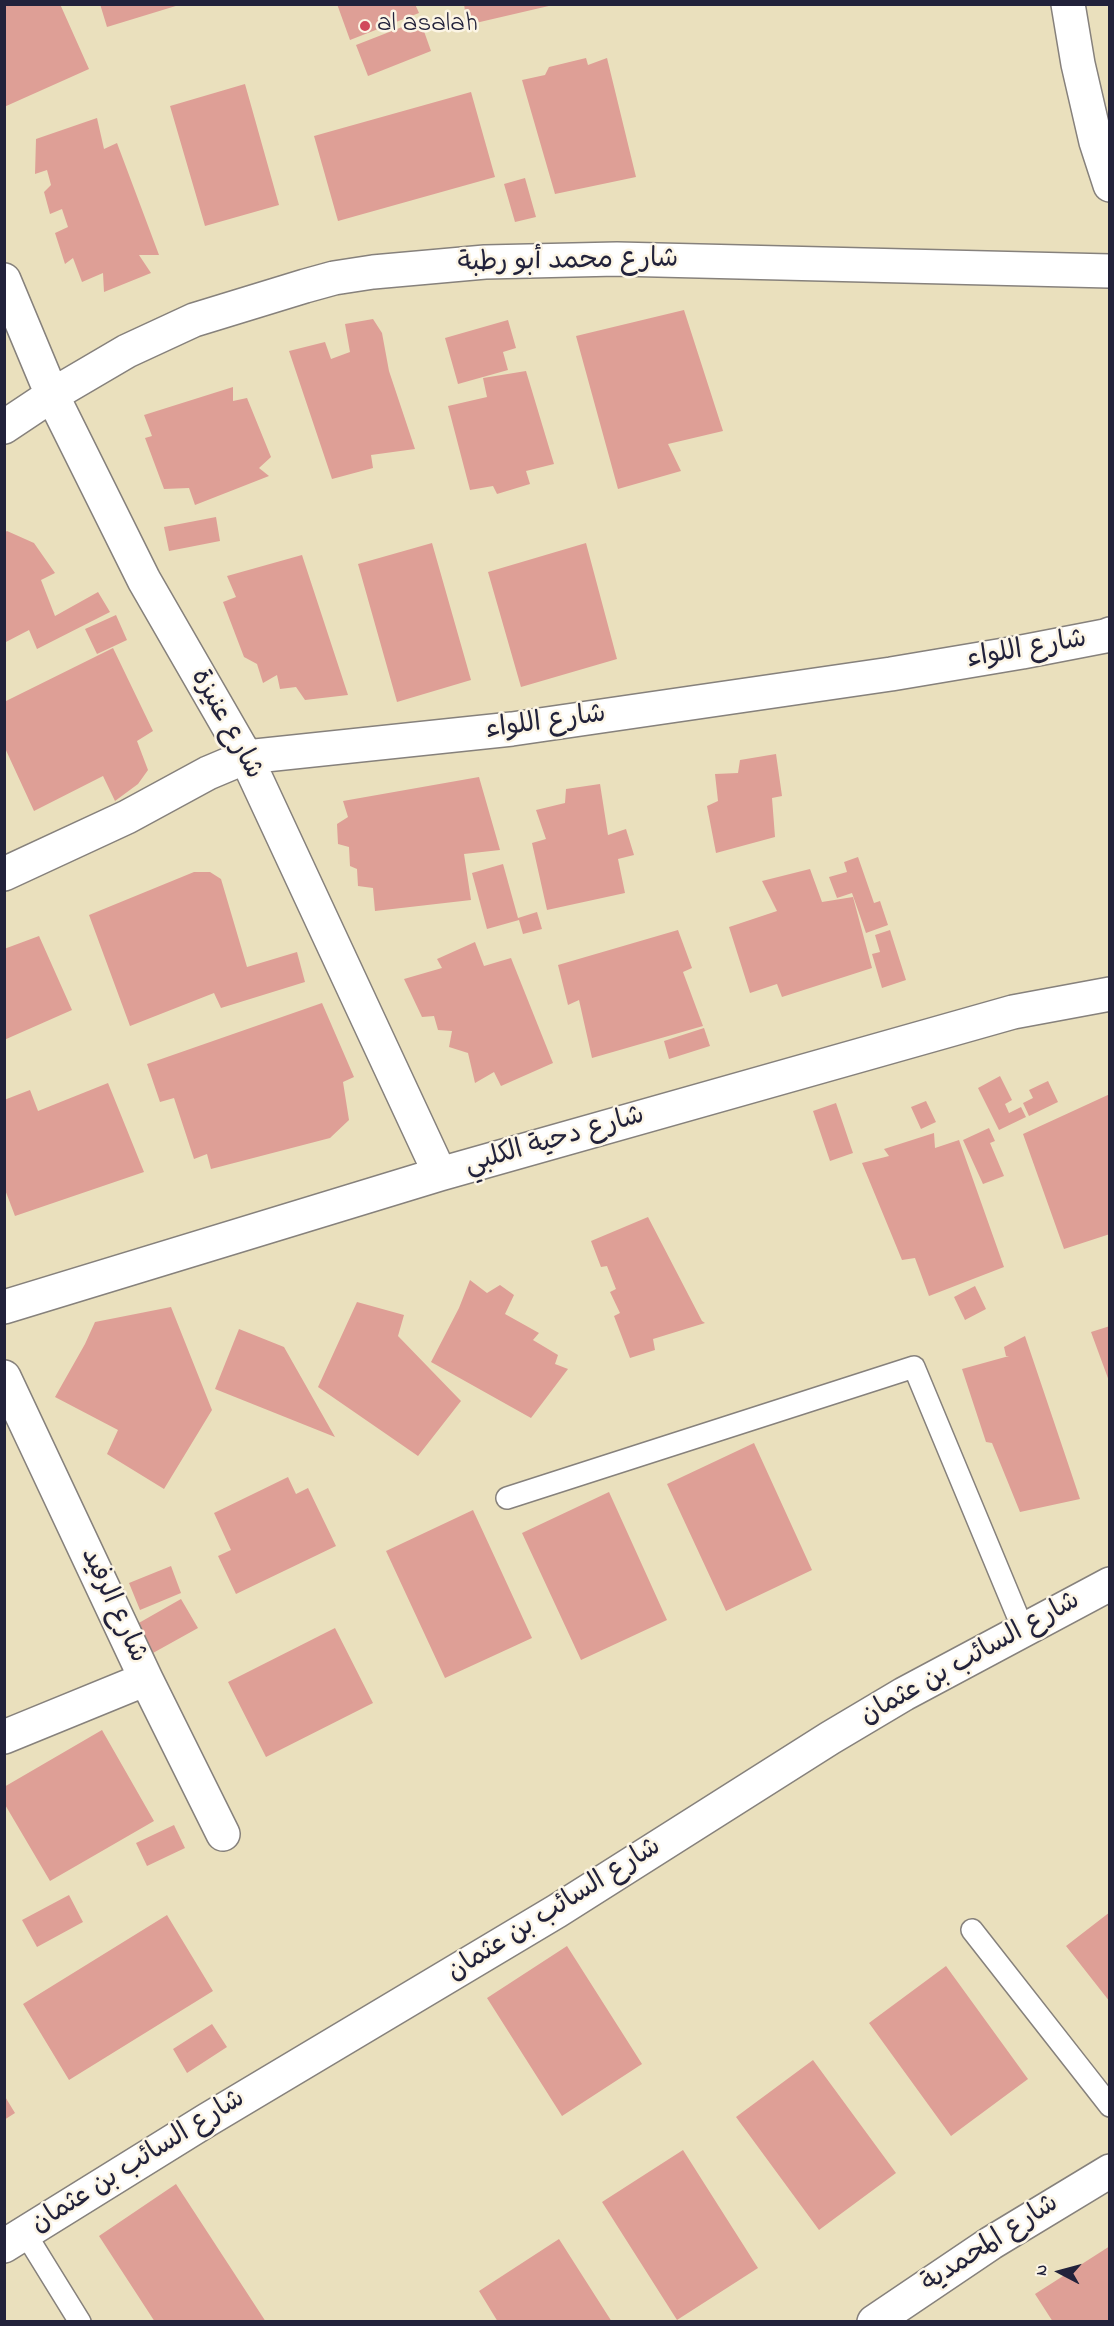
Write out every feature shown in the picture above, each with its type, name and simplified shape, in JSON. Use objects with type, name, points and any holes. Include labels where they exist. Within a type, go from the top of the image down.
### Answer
[{"type":"street","points":[[1068,4],[1078,64],[1096,142],[1110,185]]},
{"type":"street","name":"شارع محمد أبو رطبة","points":[[4,427],[52,395],[127,351],[194,320],[315,283],[374,272],[485,262],[617,259],[1110,271]]},
{"type":"street","name":"شارع عنيزة","points":[[4,280],[52,395],[144,580],[246,758],[440,1174]]},
{"type":"street","name":"شارع اللواء","points":[[4,874],[127,817],[208,773],[246,758],[512,729],[891,674],[1022,652],[1110,634]]},
{"type":"street","name":"شارع دحية الكلبي","points":[[4,1307],[440,1174],[1013,1012],[1110,994]]},
{"type":"street","name":"شارع الرفيد","points":[[4,1377],[146,1680],[223,1834]]},
{"type":"street","name":"شارع السائب بن عثمان","points":[[15,2240],[207,2120],[557,1911],[830,1738],[1023,1629],[1110,1584]]},
{"type":"street","points":[[4,1737],[146,1680]]},
{"type":"street","name":"شارع المحمدية","points":[[874,2322],[992,2243],[1110,2170]]},
{"type":"lane","points":[[507,1498],[914,1366],[1023,1629]]},
{"type":"lane","points":[[972,1930],[1110,2106]]},
{"type":"lane","points":[[15,2240],[80,2322]]},
{"type":"building","points":[[4,4],[60,4],[89,69],[4,107]]},
{"type":"building","points":[[100,4],[179,4],[179,5],[107,27]]},
{"type":"building","name":"al asalah","points":[[337,4],[415,4],[419,13],[350,40]]},
{"type":"building","points":[[464,4],[553,4],[553,5],[467,25]]},
{"type":"building","points":[[420,20],[431,51],[368,76],[356,45]]},
{"type":"building","points":[[586,58],[588,65],[607,58],[636,177],[555,194],[522,80],[545,75],[549,67]]},
{"type":"building","points":[[245,84],[279,205],[205,226],[170,106]]},
{"type":"building","points":[[471,92],[495,177],[338,221],[314,136]]},
{"type":"building","points":[[97,118],[104,149],[117,143],[159,255],[139,255],[151,273],[104,292],[103,273],[82,282],[73,258],[65,264],[55,233],[68,227],[62,209],[50,214],[44,192],[51,185],[47,170],[35,174],[36,139]]},
{"type":"building","points":[[525,178],[536,217],[515,222],[504,184]]},
{"type":"building","points":[[684,310],[723,431],[668,444],[681,471],[618,489],[576,336]]},
{"type":"building","points":[[373,319],[382,333],[389,371],[415,449],[371,455],[373,468],[332,479],[289,351],[325,342],[331,359],[350,352],[345,324]]},
{"type":"building","points":[[508,320],[516,348],[503,352],[508,370],[458,384],[445,338]]},
{"type":"building","points":[[526,371],[554,464],[526,471],[530,484],[497,494],[493,486],[470,490],[448,406],[487,397],[483,378]]},
{"type":"building","points":[[233,387],[233,401],[247,398],[271,457],[259,468],[269,476],[195,505],[189,488],[164,489],[145,438],[152,436],[144,415]]},
{"type":"building","points":[[216,517],[220,541],[169,551],[164,527]]},
{"type":"building","points":[[7,531],[34,543],[55,573],[41,580],[55,616],[98,592],[110,612],[37,649],[29,630],[4,643],[4,533]]},
{"type":"building","points":[[432,543],[471,680],[397,702],[358,564]]},
{"type":"building","points":[[586,543],[617,659],[521,687],[488,572]]},
{"type":"building","points":[[302,555],[348,695],[305,700],[296,687],[280,689],[277,675],[263,683],[257,664],[244,657],[223,602],[236,597],[227,576]]},
{"type":"building","points":[[116,615],[127,640],[97,654],[85,629]]},
{"type":"building","points":[[113,648],[153,731],[137,741],[148,770],[138,784],[115,801],[103,776],[34,811],[4,746],[4,702]]},
{"type":"building","points":[[776,754],[782,796],[772,798],[775,837],[716,853],[707,806],[718,801],[715,774],[738,773],[740,760]]},
{"type":"building","points":[[479,777],[500,850],[464,854],[471,900],[375,911],[373,888],[358,886],[357,869],[350,866],[349,847],[338,844],[337,824],[348,817],[343,801]]},
{"type":"building","points":[[600,784],[608,835],[626,829],[634,855],[618,859],[625,893],[547,910],[532,843],[546,839],[536,810],[565,803],[566,789]]},
{"type":"building","points":[[858,857],[874,903],[880,901],[888,925],[866,933],[852,893],[837,898],[829,877],[847,872],[844,862]]},
{"type":"building","points":[[503,864],[518,918],[537,912],[542,929],[523,934],[519,920],[487,929],[472,873]]},
{"type":"building","points":[[810,869],[822,902],[853,897],[872,968],[782,997],[777,984],[750,993],[729,927],[777,911],[762,881]]},
{"type":"building","points":[[194,872],[210,872],[221,879],[247,967],[297,952],[305,982],[221,1008],[214,993],[130,1026],[89,915]]},
{"type":"building","points":[[678,930],[692,968],[683,972],[703,1026],[592,1058],[579,1000],[568,1005],[558,965]]},
{"type":"building","points":[[890,930],[906,980],[882,988],[872,954],[880,952],[875,935]]},
{"type":"building","points":[[39,936],[72,1010],[4,1040],[4,949]]},
{"type":"building","points":[[475,942],[484,966],[511,958],[553,1063],[501,1086],[494,1072],[475,1083],[468,1053],[449,1047],[452,1031],[438,1030],[434,1016],[422,1017],[404,979],[442,968],[437,959]]},
{"type":"building","points":[[322,1003],[354,1077],[343,1082],[349,1120],[330,1138],[211,1169],[207,1154],[194,1159],[174,1098],[160,1102],[147,1064]]},
{"type":"building","points":[[704,1028],[710,1046],[669,1059],[664,1041]]},
{"type":"building","points":[[1000,1076],[1012,1100],[1005,1104],[1009,1113],[1021,1107],[1026,1117],[999,1130],[978,1088]]},
{"type":"building","points":[[1048,1081],[1058,1102],[1029,1116],[1023,1103],[1033,1098],[1029,1090]]},
{"type":"building","points":[[108,1083],[144,1172],[15,1216],[4,1187],[4,1100],[30,1090],[38,1111]]},
{"type":"building","points":[[1110,1094],[1110,1234],[1064,1249],[1023,1134]]},
{"type":"building","points":[[926,1101],[936,1122],[921,1129],[911,1107]]},
{"type":"building","points":[[836,1103],[853,1153],[830,1161],[813,1111]]},
{"type":"building","points":[[989,1128],[995,1141],[990,1143],[1004,1176],[983,1184],[963,1140]]},
{"type":"building","points":[[934,1133],[935,1148],[959,1140],[1004,1267],[929,1296],[915,1258],[902,1260],[862,1163],[889,1156],[884,1149]]},
{"type":"building","points":[[648,1217],[705,1323],[653,1339],[655,1350],[630,1358],[614,1316],[620,1313],[610,1292],[616,1289],[607,1266],[601,1267],[591,1241]]},
{"type":"building","points":[[470,1280],[487,1293],[500,1285],[514,1295],[505,1314],[539,1333],[533,1340],[558,1355],[555,1364],[568,1369],[531,1418],[431,1362],[459,1308]]},
{"type":"building","points":[[975,1286],[986,1309],[965,1320],[954,1297]]},
{"type":"building","points":[[357,1302],[404,1315],[398,1336],[461,1401],[418,1456],[318,1387]]},
{"type":"building","points":[[171,1307],[212,1410],[164,1489],[107,1454],[118,1430],[55,1397],[95,1322]]},
{"type":"building","points":[[1110,1326],[1110,1381],[1109,1381],[1091,1332]]},
{"type":"building","points":[[239,1329],[284,1347],[335,1437],[215,1389]]},
{"type":"building","points":[[1025,1336],[1080,1499],[1020,1512],[992,1443],[986,1442],[962,1369],[1009,1356],[1006,1356],[1004,1347]]},
{"type":"building","points":[[754,1443],[812,1570],[726,1611],[667,1484]]},
{"type":"building","points":[[288,1477],[296,1494],[308,1488],[336,1546],[236,1594],[218,1556],[231,1550],[214,1513]]},
{"type":"building","points":[[609,1492],[667,1620],[581,1660],[522,1533]]},
{"type":"building","points":[[473,1510],[532,1638],[445,1678],[386,1551]]},
{"type":"building","points":[[171,1566],[181,1593],[140,1610],[129,1583]]},
{"type":"building","points":[[181,1599],[198,1628],[153,1653],[137,1624]]},
{"type":"building","points":[[335,1628],[373,1703],[266,1757],[228,1682]]},
{"type":"building","points":[[102,1730],[154,1821],[50,1881],[4,1803],[4,1787]]},
{"type":"building","points":[[174,1825],[185,1848],[147,1866],[136,1843]]},
{"type":"building","points":[[69,1895],[83,1922],[37,1947],[22,1920]]},
{"type":"building","points":[[1110,1912],[1110,2002],[1066,1946]]},
{"type":"building","points":[[167,1915],[213,1991],[69,2080],[23,2004]]},
{"type":"building","points":[[567,1946],[642,2064],[562,2116],[487,1998]]},
{"type":"building","points":[[946,1966],[1028,2079],[951,2136],[869,2023]]},
{"type":"building","points":[[212,2024],[227,2047],[187,2073],[173,2049]]},
{"type":"building","points":[[813,2060],[896,2173],[819,2230],[736,2117]]},
{"type":"building","points":[[4,2095],[15,2113],[4,2120]]},
{"type":"building","points":[[683,2150],[758,2268],[677,2320],[602,2202]]},
{"type":"building","points":[[176,2184],[266,2322],[155,2322],[99,2236]]},
{"type":"building","points":[[559,2239],[612,2322],[498,2322],[479,2291]]},
{"type":"building","points":[[1110,2246],[1110,2322],[1053,2322],[1035,2294]]},
{"type":"place","name":"al asalah","points":[[365,26]]}]
